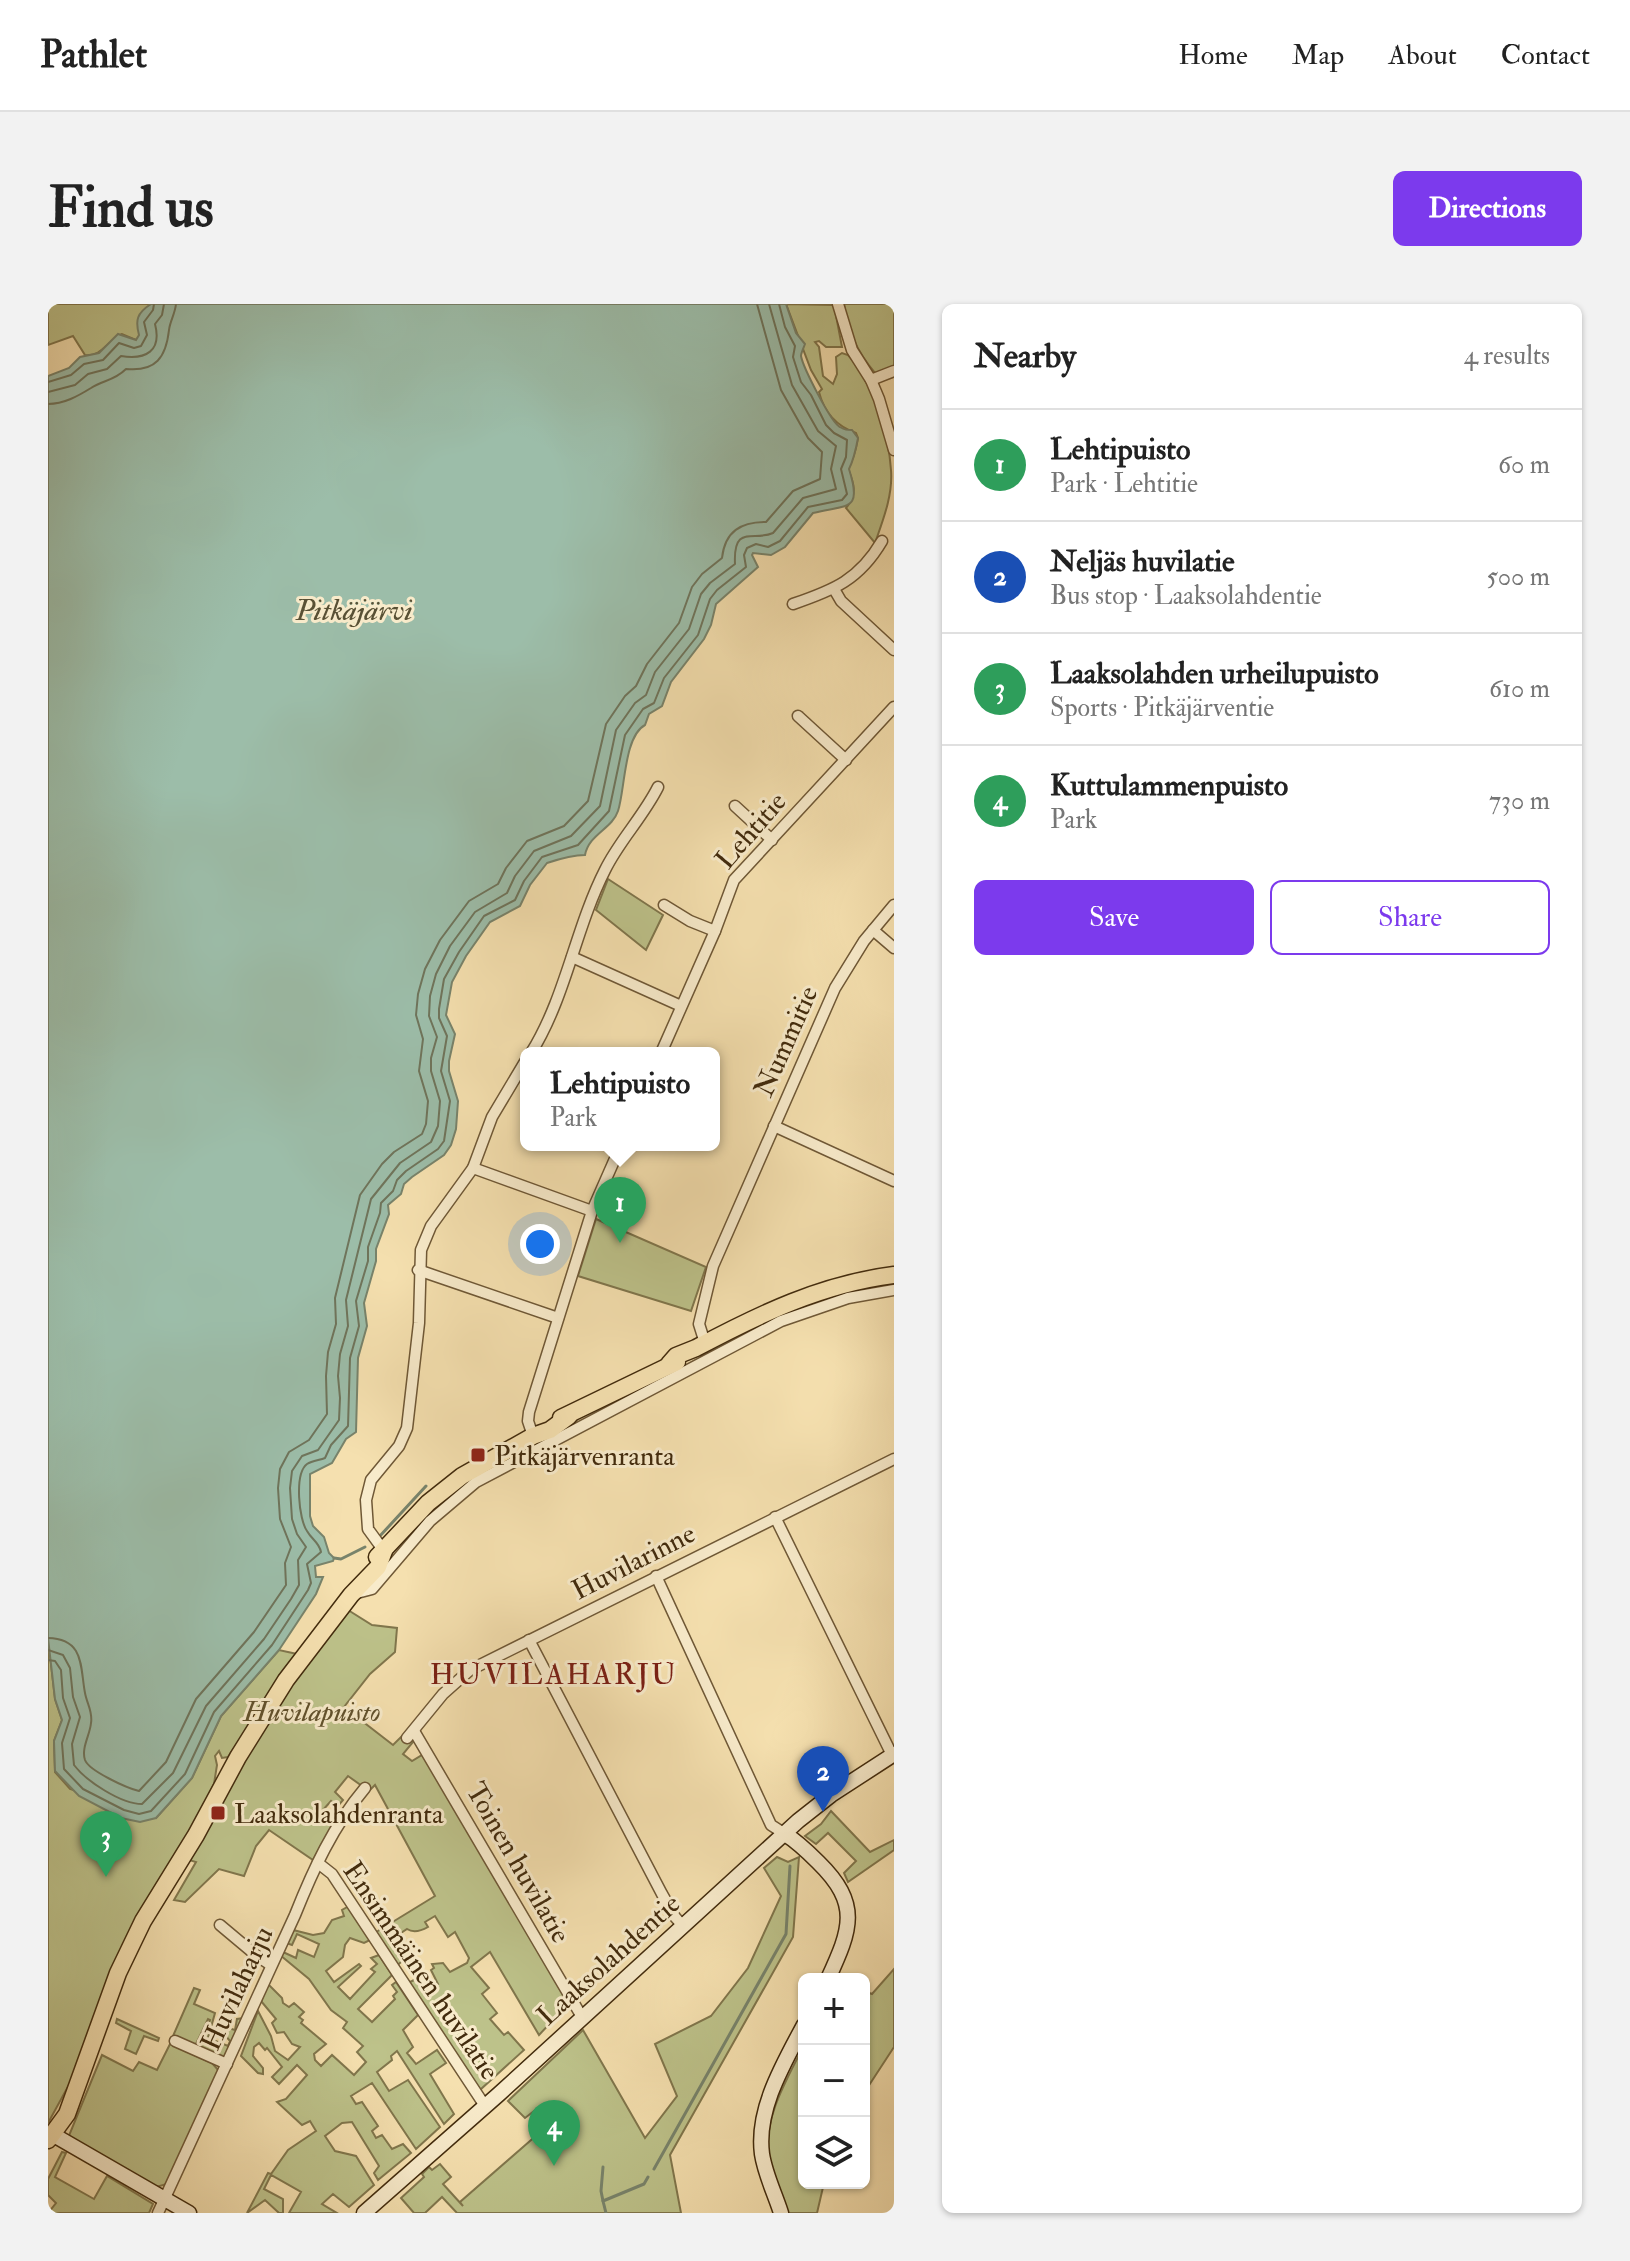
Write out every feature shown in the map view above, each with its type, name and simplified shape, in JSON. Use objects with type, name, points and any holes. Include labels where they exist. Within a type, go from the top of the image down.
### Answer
[{"type":"main road","points":[[50,2137],[56,2119],[81,2078],[118,1973],[143,1921],[278,1693],[303,1656],[364,1580],[369,1567],[428,1503],[493,1456],[550,1430],[569,1416],[669,1364],[676,1356],[702,1350],[796,1299],[850,1282],[894,1275]]},
{"type":"street","points":[[838,304],[852,350],[871,380],[886,416],[894,450]]},
{"type":"street","points":[[871,380],[894,371]]},
{"type":"street","points":[[793,604],[834,589],[861,570],[882,541]]},
{"type":"street","points":[[834,589],[841,601],[894,650]]},
{"type":"street","name":"Lehtitie","points":[[664,1047],[734,880],[894,707]]},
{"type":"street","points":[[798,716],[846,760]]},
{"type":"street","points":[[535,1047],[604,871],[658,787]]},
{"type":"street","points":[[735,806],[772,840]]},
{"type":"street","points":[[664,905],[690,921],[715,931]]},
{"type":"street","name":"Nummitie","points":[[702,1350],[699,1324],[713,1266],[835,988],[873,930],[894,905]]},
{"type":"street","points":[[873,930],[894,948]]},
{"type":"street","points":[[572,957],[681,1006]]},
{"type":"street","points":[[384,1551],[368,1529],[366,1500],[371,1480],[399,1446],[407,1428],[419,1323],[418,1270],[421,1250],[431,1226],[473,1168],[492,1117],[520,1071]]},
{"type":"street","points":[[774,1126],[894,1181]]},
{"type":"street","points":[[533,1436],[528,1421],[529,1412],[592,1211],[618,1151]]},
{"type":"street","points":[[473,1168],[592,1211]]},
{"type":"street","points":[[418,1270],[558,1318]]},
{"type":"street","points":[[351,1595],[372,1589],[430,1521],[476,1482],[702,1350],[814,1308],[894,1290]]},
{"type":"street","name":"Huvilarinne","points":[[410,1734],[461,1676],[894,1459]]},
{"type":"street","points":[[775,1517],[893,1755]]},
{"type":"street","points":[[656,1576],[771,1825],[802,1847],[834,1878],[845,1896],[847,1929],[830,1973]]},
{"type":"street","points":[[529,1640],[668,1906],[683,1926]]},
{"type":"street","name":"Toinen huvilatie","points":[[410,1734],[582,2017]]},
{"type":"street","name":"Laaksolahdentie","points":[[364,2213],[785,1834],[831,1795],[893,1755]]},
{"type":"street","name":"Huvilaharju","points":[[162,2206],[318,1863],[341,1819],[365,1788]]},
{"type":"street","name":"Ensimmäinen huvilatie","points":[[318,1863],[332,1874],[485,2106]]},
{"type":"street","points":[[220,1925],[271,1965]]},
{"type":"street","points":[[781,2213],[764,2164],[762,2127],[770,2098],[798,2038]]},
{"type":"street","points":[[175,2041],[227,2064]]},
{"type":"street","points":[[50,2137],[162,2206],[189,2213]]},
{"type":"green space","points":[[48,304],[169,304],[136,340],[122,334],[96,354],[85,355],[73,336],[48,345]]},
{"type":"green space","points":[[786,304],[834,305],[842,347],[826,347],[819,341],[815,342],[819,347],[823,376],[833,384],[837,374],[836,357],[842,353],[848,355],[865,379],[878,409],[890,456],[891,479],[887,507],[875,543],[846,508],[853,494],[848,469],[858,438],[856,433],[837,422],[824,406],[819,392],[822,389],[811,370]]},
{"type":"green space","points":[[844,304],[894,304],[894,367],[875,373],[851,332]]},
{"type":"green space","points":[[608,879],[663,915],[646,950],[596,910]]},
{"type":"green space","points":[[596,1219],[706,1267],[691,1311],[578,1276]]},
{"type":"green space","points":[[894,1279],[894,1286],[846,1294],[808,1307],[710,1354],[705,1352],[793,1306]]},
{"type":"green space","name":"Huvilapuisto","points":[[348,1610],[372,1625],[397,1628],[395,1652],[370,1674],[344,1707],[393,1745],[403,1735],[413,1742],[403,1754],[412,1761],[427,1752],[569,2003],[539,2035],[490,1952],[471,1967],[489,1988],[482,1994],[497,2013],[490,2019],[504,2035],[508,2032],[524,2050],[478,2090],[408,1983],[414,1980],[426,1991],[438,1984],[431,1970],[434,1968],[432,1964],[443,1963],[450,1972],[467,1963],[469,1958],[455,1932],[448,1937],[435,1916],[425,1922],[428,1927],[414,1931],[407,1929],[395,1937],[407,1957],[394,1968],[373,1934],[435,1896],[375,1785],[369,1791],[348,1776],[335,1792],[343,1800],[337,1807],[331,1801],[322,1811],[334,1822],[313,1860],[269,1830],[256,1846],[244,1876],[219,1869],[185,1902],[174,1900],[196,1862],[189,1860],[282,1697]]},
{"type":"green space","points":[[48,1638],[55,1699],[62,1720],[54,1741],[55,1772],[70,1789],[156,1818],[192,1778],[221,1716],[279,1650],[297,1654],[228,1757],[222,1758],[219,1751],[215,1756],[214,1784],[76,2072],[48,2123]]},
{"type":"green space","points":[[831,1811],[870,1852],[894,1840],[894,1850],[848,1882],[844,1873],[856,1861],[828,1833],[816,1844],[805,1836],[821,1824]]},
{"type":"green space","points":[[777,1857],[788,1862],[799,1857],[793,1937],[670,2155],[681,2213],[457,2213],[442,2197],[425,2213],[414,2213],[401,2198],[424,2177],[422,2174],[429,2167],[432,2170],[440,2164],[451,2177],[443,2184],[463,2206],[460,2202],[554,2120],[558,2121],[543,2104],[525,2118],[508,2101],[583,2030],[645,2138],[677,2096],[655,2044],[711,2016],[748,1968],[781,1896],[764,1868]]},
{"type":"green space","points":[[349,1906],[370,1940],[364,1943],[350,1938],[343,1957],[326,1971],[334,1982],[359,1964],[361,1966],[338,1987],[350,1999],[375,1972],[371,1969],[377,1964],[371,1958],[379,1955],[392,1975],[358,2009],[372,2022],[395,1999],[393,1996],[397,1992],[392,1985],[396,1982],[418,2015],[403,2030],[413,2047],[407,2053],[416,2064],[437,2050],[446,2063],[430,2074],[454,2114],[444,2124],[397,2051],[391,2056],[392,2060],[377,2072],[389,2091],[408,2080],[440,2127],[416,2149],[372,2083],[351,2096],[356,2104],[362,2102],[378,2126],[372,2131],[376,2138],[382,2135],[392,2149],[403,2144],[411,2153],[378,2180],[374,2173],[379,2166],[352,2122],[342,2123],[325,2136],[335,2151],[356,2156],[374,2185],[349,2207],[333,2194],[322,2204],[337,2213],[289,2213],[301,2192],[271,2175],[264,2189],[283,2199],[283,2213],[265,2200],[247,2213],[268,2173],[271,2174],[288,2150],[316,2131],[310,2121],[302,2125],[277,2102],[286,2099],[307,2075],[297,2065],[279,2084],[272,2077],[282,2067],[267,2048],[265,2050],[259,2043],[254,2047],[253,2056],[263,2068],[263,2074],[241,2056],[258,2011],[275,2051],[288,2060],[300,2047],[292,2044],[284,2032],[277,2033],[272,2023],[276,2019],[261,2001],[268,1984],[283,2003],[289,2007],[294,2003],[304,2012],[299,2017],[303,2020],[301,2023],[326,2044],[314,2054],[321,2066],[332,2055],[354,2075],[366,2062],[357,2052],[363,2046],[343,2028],[347,2022],[331,2010],[309,1979],[280,1955],[283,1952],[296,1958],[298,1950],[314,1957],[319,1944],[297,1934],[292,1945],[286,1943],[293,1930],[313,1935],[324,1933],[332,1920],[344,1916],[342,1910]]},
{"type":"green space","points":[[894,1969],[894,2047],[870,2084],[870,1993]]},
{"type":"green space","points":[[194,1988],[200,1990],[194,2004],[215,2013],[208,2038],[228,2046],[230,2041],[225,2035],[228,2028],[235,2030],[237,2019],[244,2018],[224,2059],[198,2047],[208,2019],[195,2046],[173,2036]]},
{"type":"green space","points":[[117,2019],[159,2038],[158,2041],[144,2036],[136,2054],[125,2049],[131,2031],[116,2023]]},
{"type":"green space","points":[[170,2044],[212,2063],[219,2071],[167,2184],[156,2187],[68,2138],[102,2055],[133,2071],[139,2062],[157,2070]]},
{"type":"green space","points":[[798,2057],[798,2189],[823,2189],[817,2213],[788,2213],[771,2168],[768,2138],[779,2097]]},
{"type":"green space","points":[[62,2152],[66,2153],[55,2177],[94,2199],[107,2176],[153,2204],[149,2213],[48,2213],[56,2203],[48,2195],[48,2179]]},
{"type":"water","name":"Pitkäjärvi","points":[[151,304],[786,304],[796,333],[805,344],[801,356],[818,394],[836,423],[843,429],[852,430],[858,438],[849,469],[853,500],[843,507],[813,513],[785,547],[771,555],[753,553],[758,567],[716,604],[704,639],[671,682],[662,706],[649,714],[633,740],[618,811],[611,823],[591,842],[585,855],[547,863],[530,885],[520,906],[490,922],[452,982],[446,1015],[455,1034],[449,1071],[458,1101],[456,1129],[444,1155],[404,1184],[401,1194],[388,1205],[389,1214],[376,1249],[376,1261],[364,1303],[367,1326],[358,1358],[356,1432],[346,1439],[332,1463],[310,1474],[310,1516],[313,1526],[324,1537],[333,1561],[315,1566],[316,1577],[323,1577],[316,1594],[279,1650],[221,1716],[192,1778],[156,1818],[140,1822],[121,1818],[79,1796],[55,1771],[54,1741],[62,1720],[55,1699],[48,1638],[48,376],[69,368],[80,357],[99,353],[118,334],[136,340],[139,335],[138,317]]},
{"type":"waterway","points":[[379,1537],[426,1486]]},
{"type":"waterway","points":[[334,1558],[341,1559],[365,1547]]},
{"type":"waterway","points":[[654,2169],[786,1934],[790,1866]]},
{"type":"waterway","points":[[603,2167],[603,2201]]},
{"type":"waterway","points":[[606,2213],[603,2201],[644,2184],[648,2177]]},
{"type":"place","name":"Lehtipuisto","points":[[620,1243]]},
{"type":"place","name":"Pitkäjärvenranta","points":[[478,1455]]},
{"type":"place","name":"Neljäs huvilatie","points":[[823,1812]]},
{"type":"place","name":"Laaksolahdenranta","points":[[218,1813]]},
{"type":"place","name":"Laaksolahden urheilupuisto","points":[[106,1877]]},
{"type":"place","name":"Kuttulammenpuisto","points":[[554,2166]]},
{"type":"district","name":"HUVILAHARJU","points":[[554,1674]]}]
